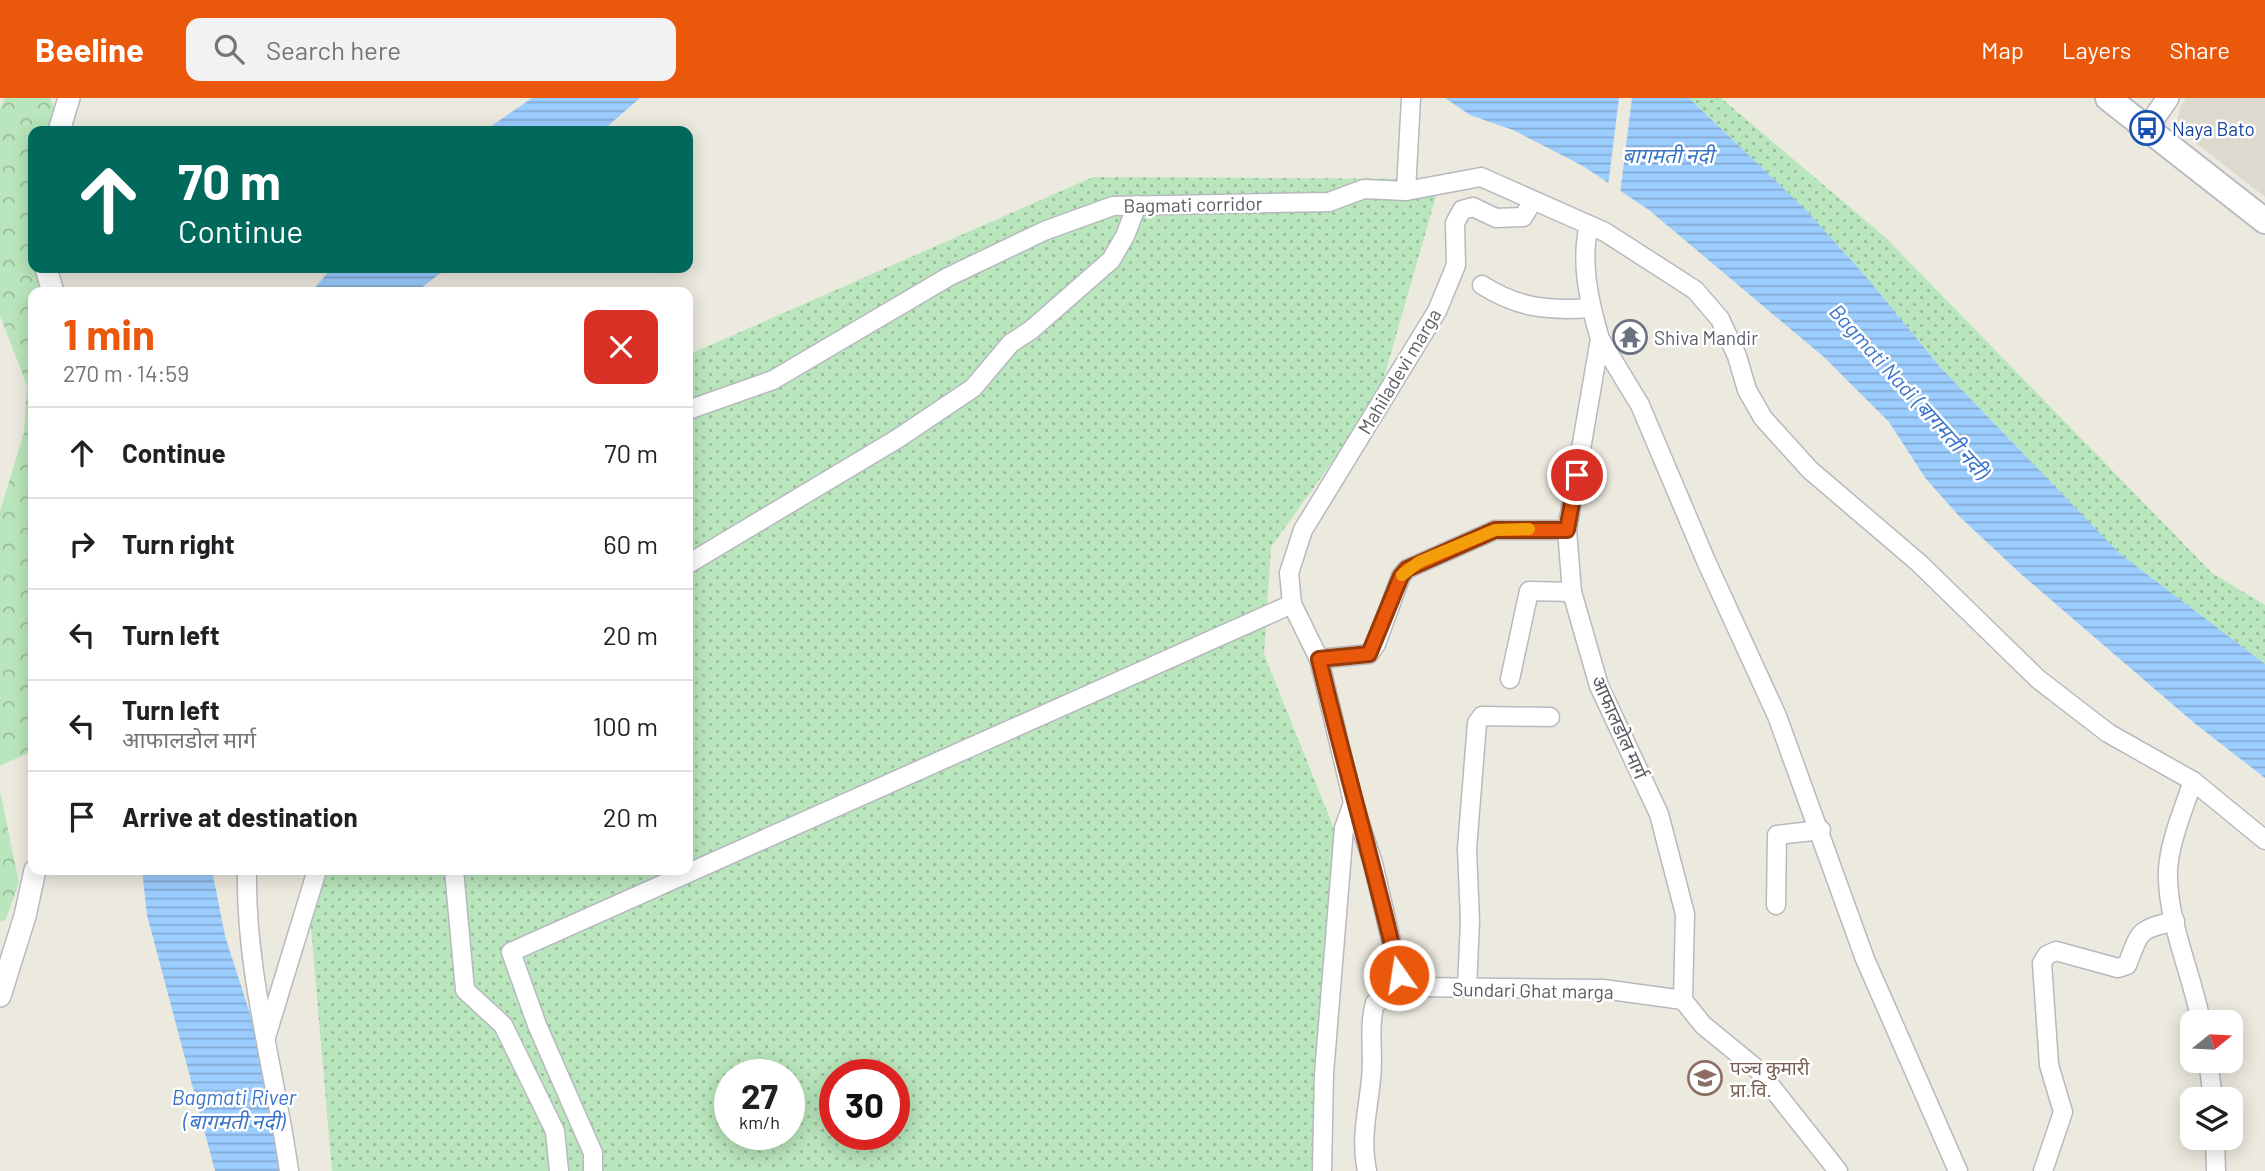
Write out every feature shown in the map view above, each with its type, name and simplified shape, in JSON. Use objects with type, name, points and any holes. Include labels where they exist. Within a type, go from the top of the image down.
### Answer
[{"type":"main road","points":[[2108,98],[2265,221]]},
{"type":"street","points":[[61,126],[69,98]]},
{"type":"street","points":[[1406,191],[1411,98]]},
{"type":"street","points":[[2147,128],[2168,98]]},
{"type":"street","name":"Bagmati corridor","points":[[693,408],[773,380],[948,277],[1044,231],[1113,206],[1329,202],[1364,189],[1406,191],[1481,177],[1597,228],[1695,290],[1720,319],[1752,399],[1763,418],[1810,470],[1919,564],[2038,679],[2108,733],[2193,781],[2265,839]]},
{"type":"street","name":"Mahiladevi marga","points":[[1292,604],[1289,573],[1303,530],[1437,311],[1456,265],[1455,223],[1462,210],[1473,207],[1496,218],[1523,218],[1533,201]]},
{"type":"street","points":[[693,561],[897,439],[973,388],[1011,343],[1041,322],[1111,260],[1125,236],[1136,205]]},
{"type":"street","name":"आफालडोल मार्ग","points":[[1597,228],[1584,246],[1591,308],[1600,339],[1567,530],[1572,592],[1599,686],[1659,814],[1685,914],[1683,999]]},
{"type":"street","points":[[1482,285],[1506,300],[1536,307],[1591,308]]},
{"type":"street","points":[[1600,339],[1640,405],[1777,716],[1821,830],[1865,959],[1958,1171]]},
{"type":"street","points":[[1319,659],[1369,654],[1401,576],[1419,562],[1495,530],[1567,530]]},
{"type":"street","points":[[1510,679],[1529,591],[1572,592]]},
{"type":"street","points":[[693,870],[1292,604],[1319,659],[1353,803],[1373,863],[1399,975],[1410,987],[1375,1003],[1370,1021],[1371,1079],[1365,1134],[1367,1171]]},
{"type":"street","points":[[1467,988],[1470,921],[1467,849],[1478,723],[1482,716],[1493,714],[1550,717]]},
{"type":"street","points":[[2193,781],[2168,869],[2175,921],[2199,1010]]},
{"type":"street","points":[[1322,1171],[1324,1074],[1344,828],[1353,803]]},
{"type":"street","points":[[1776,905],[1777,835],[1821,830]]},
{"type":"street","points":[[0,996],[25,916],[34,875]]},
{"type":"street","points":[[247,875],[246,912],[265,1040],[277,1086],[289,1171]]},
{"type":"street","points":[[265,1040],[315,875]]},
{"type":"street","points":[[454,875],[465,990],[503,1026],[555,1131],[559,1171]]},
{"type":"street","points":[[593,1171],[593,1153],[537,1025],[511,951],[682,875]]},
{"type":"street","points":[[2043,1171],[2063,1112],[2049,1065],[2042,963],[2047,955],[2056,951],[2118,968],[2127,965],[2139,936],[2146,927],[2175,921]]},
{"type":"street","name":"Sundari Ghat marga","points":[[1410,987],[1603,989],[1683,999]]},
{"type":"street","points":[[1683,999],[1703,1025],[1758,1070],[1838,1171]]},
{"type":"street","points":[[2215,1150],[2216,1171]]},
{"type":"shaded area","points":[[2186,98],[2265,98],[2265,197],[2184,134],[2177,123],[2180,107]]},
{"type":"green space","points":[[5,98],[50,98],[57,114],[54,126],[28,126],[28,273],[38,273],[43,287],[28,287],[28,753],[0,766],[0,511],[24,433],[27,385],[0,316],[0,108]]},
{"type":"green space","points":[[1689,98],[1721,98],[1886,238],[2212,573],[2265,605],[2265,664],[2119,553],[1940,367],[1868,279],[1806,210]]},
{"type":"green space","points":[[1093,177],[1441,179],[1378,398],[1271,547],[1264,654],[1337,836],[1315,1171],[332,1171],[306,875],[693,875],[693,353]]},
{"type":"green space","points":[[0,791],[19,883],[6,919],[0,922]]},
{"type":"water","points":[[532,98],[640,98],[608,126],[491,126]]},
{"type":"water","name":"बागमती नदी","points":[[1445,98],[1689,98],[1806,210],[1868,279],[1940,367],[2119,553],[2265,664],[2265,778],[2193,722],[2022,575],[1960,517],[1926,479],[1889,422],[1825,358],[1649,210],[1583,166],[1513,130],[1470,115]]},
{"type":"water","points":[[328,273],[441,273],[422,287],[315,287]]},
{"type":"water","name":"Bagmati River (बागमती नदी)","points":[[143,875],[213,875],[225,936],[259,1042],[281,1171],[215,1171],[147,915]]},
{"type":"pier","points":[[1619,98],[1632,98],[1620,194],[1608,186]]},
{"type":"slow traffic","points":[[1402,575],[1419,562],[1456,549],[1495,530],[1529,529]]},
{"type":"place","name":"Naya Bato","points":[[2147,128]]},
{"type":"place","name":"Shiva Mandir","points":[[1630,337]]},
{"type":"place","name":"पञ्च कुमारी प्रा.वि.","points":[[1705,1078]]},
{"type":"route","points":[[1399,975],[1373,863],[1353,803],[1319,659],[1369,654],[1376,644],[1401,576],[1419,562],[1456,549],[1495,530],[1567,530],[1577,475]]},
{"type":"water label","name":"Bagmati Nadi (बागमती नदी)","points":[[1910,391]]}]
